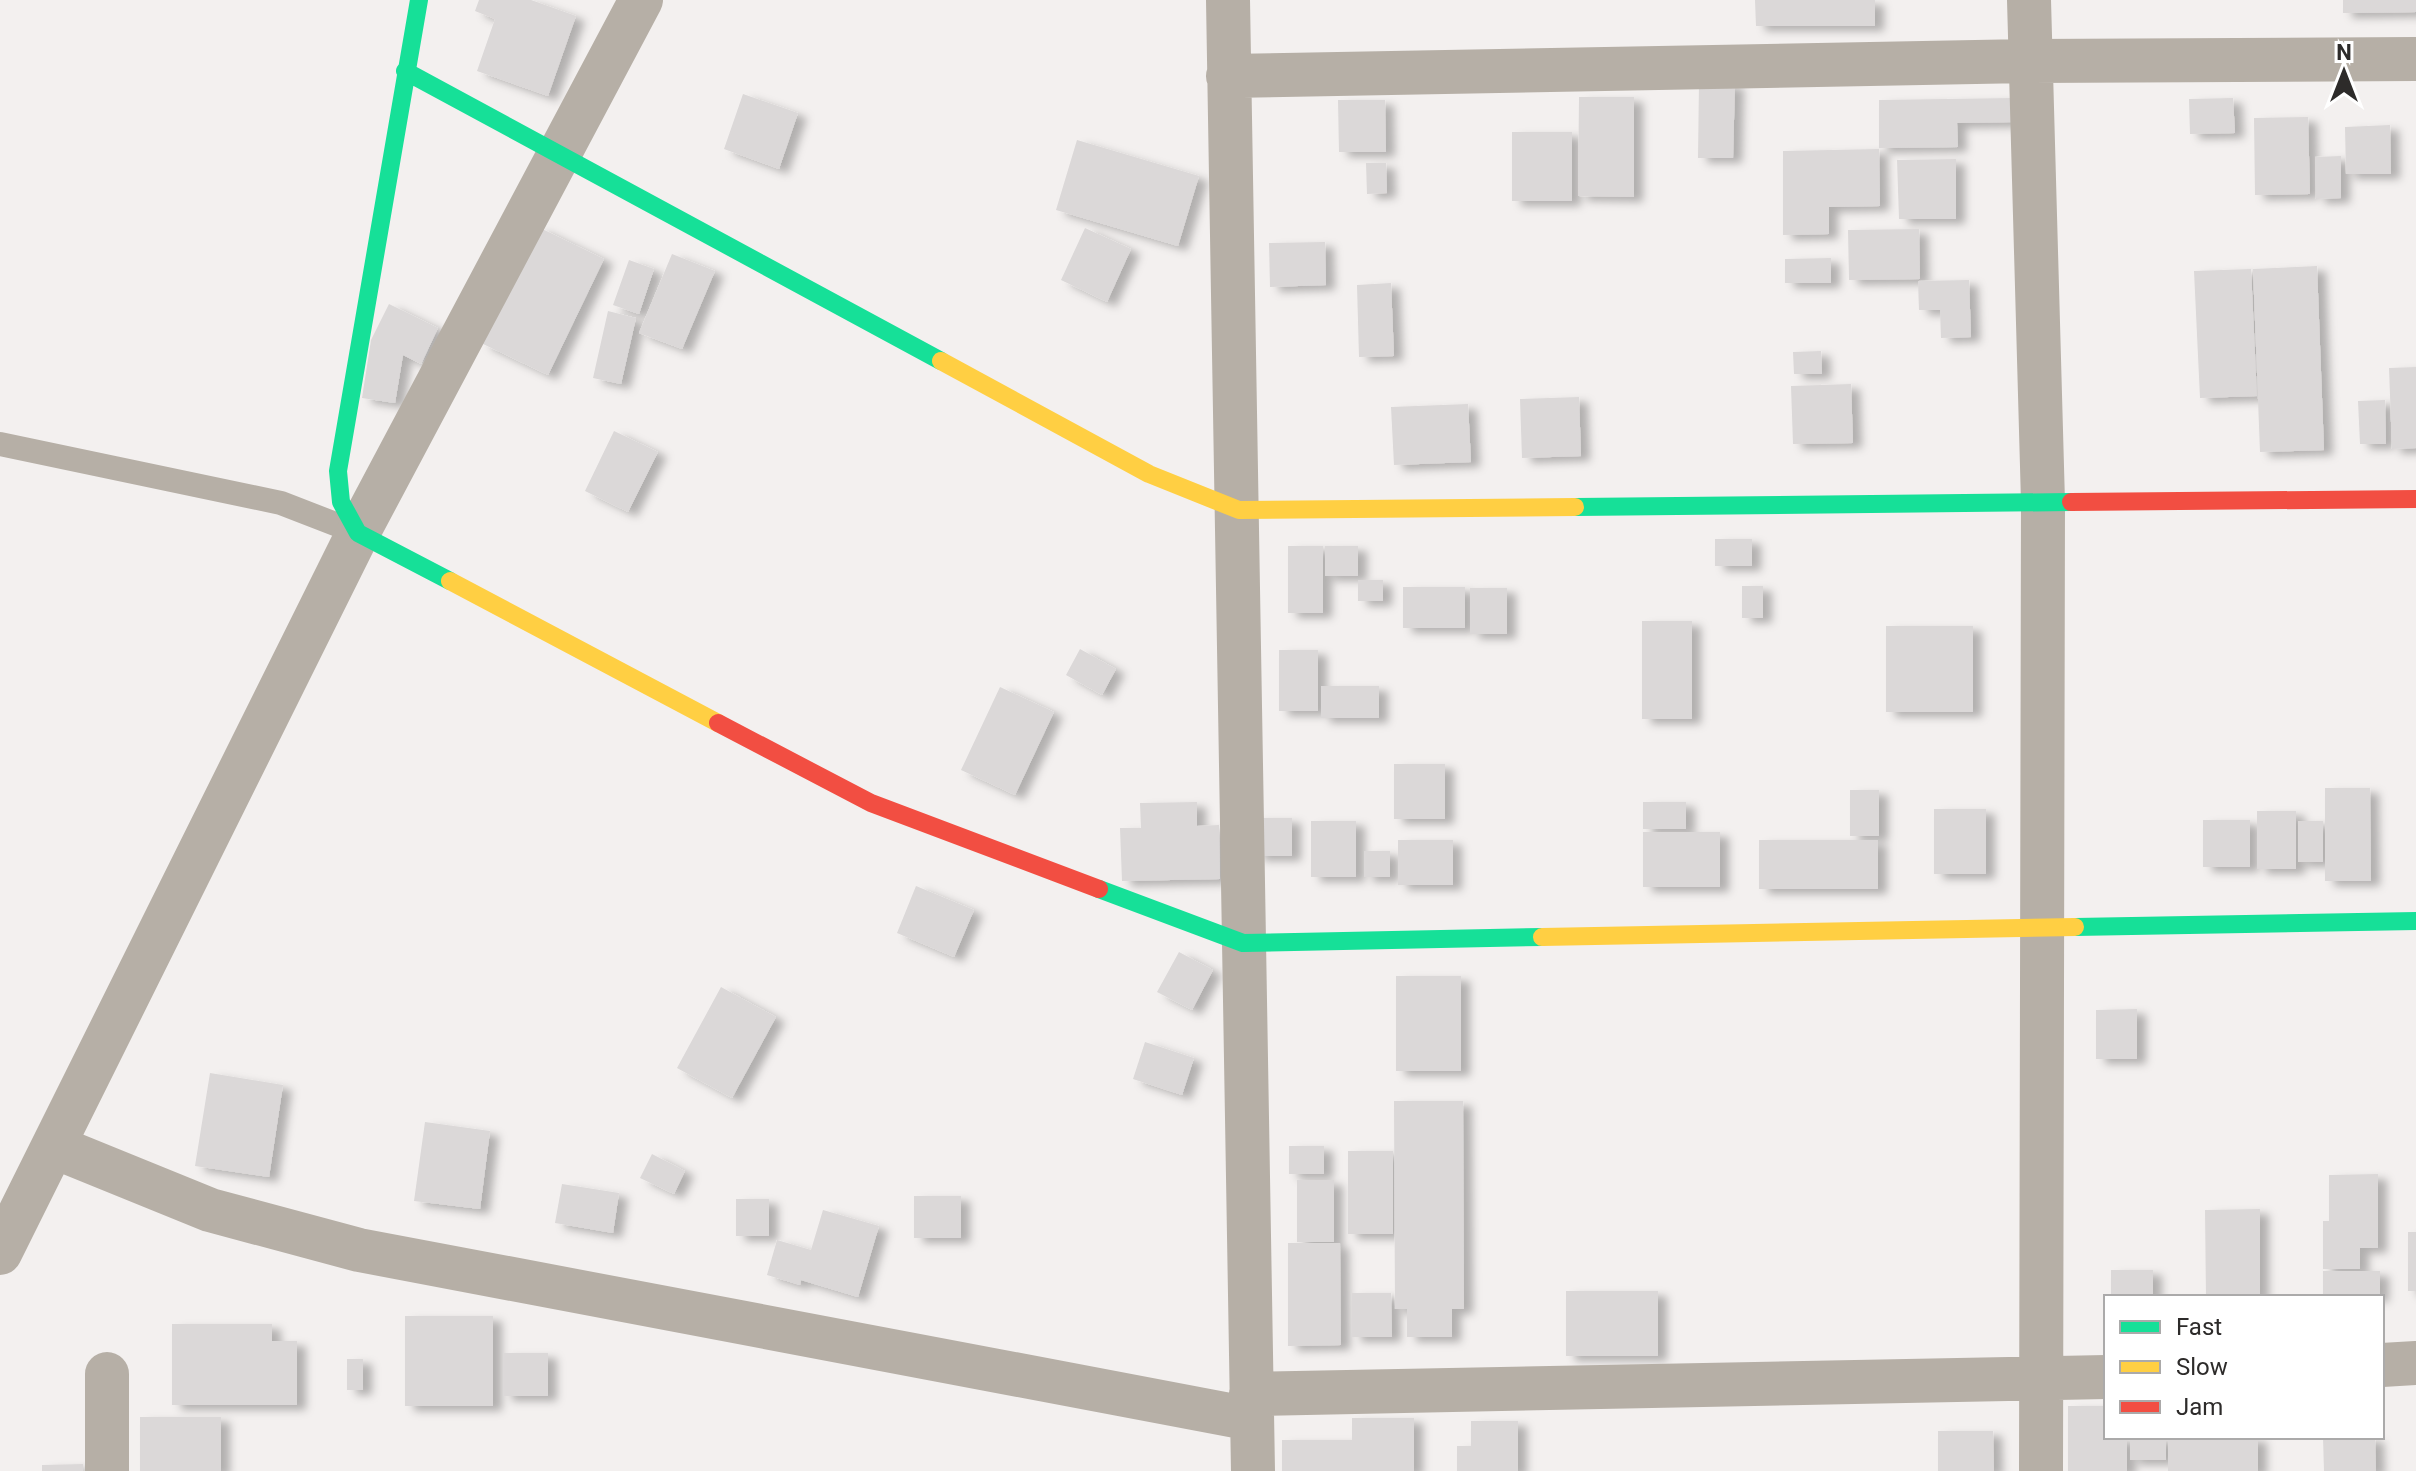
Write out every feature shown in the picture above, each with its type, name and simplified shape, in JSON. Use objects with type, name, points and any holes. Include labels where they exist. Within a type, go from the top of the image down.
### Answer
[{"type":"street","points":[[419,0],[338,471],[341,502],[358,533],[871,803],[1243,943],[2416,921]]},
{"type":"street","points":[[0,1253],[358,533],[641,0]]},
{"type":"street","points":[[1228,0],[1253,1471]]},
{"type":"street","points":[[2029,0],[2028,61],[2043,502],[2045,928],[2041,1471]]},
{"type":"street","points":[[1228,76],[2028,61],[2416,59]]},
{"type":"street","points":[[405,71],[1149,474],[1239,510],[2416,499]]},
{"type":"street","points":[[55,1147],[210,1210],[359,1250],[1251,1406],[2104,1377]]},
{"type":"street","points":[[2384,1365],[2416,1363]]},
{"type":"street","points":[[107,1374],[107,1471]]},
{"type":"lane","points":[[0,444],[281,503],[358,533]]},
{"type":"building","points":[[479,0],[531,0],[576,16],[548,96],[477,71],[495,19],[475,11]]},
{"type":"building","points":[[1755,0],[1875,0],[1875,26],[1756,26]]},
{"type":"building","points":[[2343,0],[2416,0],[2416,12],[2343,13]]},
{"type":"building","points":[[1699,83],[1735,83],[1733,158],[1698,158]]},
{"type":"building","points":[[743,94],[798,113],[779,169],[724,149]]},
{"type":"building","points":[[1579,97],[1634,97],[1634,197],[1578,196]]},
{"type":"building","points":[[2013,98],[2013,122],[1957,123],[1958,147],[1879,148],[1879,100]]},
{"type":"building","points":[[2233,98],[2235,133],[2190,134],[2189,99]]},
{"type":"building","points":[[1338,100],[1385,100],[1386,152],[1339,152]]},
{"type":"building","points":[[2308,117],[2310,194],[2255,195],[2254,118]]},
{"type":"building","points":[[2390,125],[2391,174],[2346,174],[2345,127]]},
{"type":"building","points":[[1512,132],[1572,132],[1572,201],[1512,201]]},
{"type":"building","points":[[1077,140],[1199,176],[1178,246],[1056,210]]},
{"type":"building","points":[[1879,149],[1880,206],[1829,207],[1829,234],[1783,235],[1783,151]]},
{"type":"building","points":[[2341,156],[2341,198],[2316,199],[2315,157]]},
{"type":"building","points":[[1956,159],[1956,219],[1899,219],[1897,160]]},
{"type":"building","points":[[1366,163],[1386,163],[1387,193],[1367,194]]},
{"type":"building","points":[[538,227],[604,259],[548,375],[481,343]]},
{"type":"building","points":[[1085,228],[1131,249],[1107,302],[1061,280]]},
{"type":"building","points":[[1919,229],[1920,279],[1849,280],[1848,230]]},
{"type":"building","points":[[1325,242],[1326,285],[1270,287],[1269,243]]},
{"type":"building","points":[[672,254],[715,271],[682,349],[639,333]]},
{"type":"building","points":[[1831,258],[1831,283],[1785,283],[1785,259]]},
{"type":"building","points":[[629,260],[654,269],[639,314],[613,305]]},
{"type":"building","points":[[2317,266],[2324,450],[2260,452],[2253,269]]},
{"type":"building","points":[[2251,269],[2257,396],[2200,398],[2194,271]]},
{"type":"building","points":[[1969,280],[1971,337],[1941,338],[1940,310],[1919,310],[1918,281]]},
{"type":"building","points":[[1391,283],[1394,356],[1359,357],[1357,285]]},
{"type":"building","points":[[389,304],[438,328],[421,364],[403,355],[395,403],[362,398],[371,340]]},
{"type":"building","points":[[608,311],[636,318],[621,384],[593,378]]},
{"type":"building","points":[[1821,351],[1822,374],[1794,374],[1793,352]]},
{"type":"building","points":[[2416,367],[2416,448],[2392,449],[2389,368]]},
{"type":"building","points":[[1851,384],[1853,443],[1793,444],[1791,386]]},
{"type":"building","points":[[1579,397],[1581,456],[1522,458],[1520,399]]},
{"type":"building","points":[[2385,400],[2386,444],[2360,444],[2358,401]]},
{"type":"building","points":[[1468,404],[1471,462],[1394,465],[1391,407]]},
{"type":"building","points":[[614,431],[658,452],[628,512],[585,491]]},
{"type":"building","points":[[1715,539],[1752,539],[1752,566],[1715,566]]},
{"type":"building","points":[[1288,546],[1323,546],[1323,613],[1288,613]]},
{"type":"building","points":[[1325,546],[1358,546],[1358,576],[1325,576]]},
{"type":"building","points":[[1358,580],[1383,580],[1383,601],[1358,601]]},
{"type":"building","points":[[1742,586],[1763,586],[1763,618],[1742,618]]},
{"type":"building","points":[[1403,587],[1465,587],[1465,628],[1403,628]]},
{"type":"building","points":[[1470,588],[1507,588],[1507,634],[1470,634]]},
{"type":"building","points":[[1642,621],[1692,621],[1692,719],[1642,719]]},
{"type":"building","points":[[1886,626],[1973,626],[1973,712],[1886,712]]},
{"type":"building","points":[[1080,649],[1116,669],[1102,695],[1066,675]]},
{"type":"building","points":[[1279,650],[1318,650],[1318,711],[1279,711]]},
{"type":"building","points":[[1321,686],[1379,686],[1379,718],[1321,718]]},
{"type":"building","points":[[1000,687],[1054,712],[1015,795],[961,770]]},
{"type":"building","points":[[1394,764],[1445,764],[1445,819],[1394,819]]},
{"type":"building","points":[[2325,788],[2370,788],[2371,881],[2325,881]]},
{"type":"building","points":[[1850,790],[1879,790],[1879,836],[1850,836]]},
{"type":"building","points":[[1197,802],[1197,826],[1219,825],[1220,879],[1122,881],[1120,828],[1141,828],[1140,803]]},
{"type":"building","points":[[1643,802],[1686,802],[1686,829],[1643,829]]},
{"type":"building","points":[[1934,809],[1986,809],[1986,874],[1934,874]]},
{"type":"building","points":[[2257,811],[2296,811],[2296,869],[2257,869]]},
{"type":"building","points":[[1255,818],[1292,818],[1292,856],[1255,856]]},
{"type":"building","points":[[2203,820],[2250,820],[2250,867],[2203,867]]},
{"type":"building","points":[[1311,821],[1356,821],[1356,877],[1311,877]]},
{"type":"building","points":[[2298,821],[2323,821],[2323,862],[2298,862]]},
{"type":"building","points":[[1643,832],[1720,832],[1720,887],[1643,887]]},
{"type":"building","points":[[1398,840],[1453,840],[1453,885],[1398,885]]},
{"type":"building","points":[[1759,840],[1878,840],[1878,889],[1759,889]]},
{"type":"building","points":[[1364,851],[1390,851],[1390,877],[1364,877]]},
{"type":"building","points":[[916,886],[974,910],[954,957],[897,933]]},
{"type":"building","points":[[1179,952],[1213,970],[1192,1010],[1157,992]]},
{"type":"building","points":[[1396,976],[1461,976],[1461,1071],[1396,1071]]},
{"type":"building","points":[[721,987],[776,1017],[732,1098],[677,1068]]},
{"type":"building","points":[[2137,1009],[2137,1059],[2096,1059],[2096,1010]]},
{"type":"building","points":[[1145,1042],[1194,1058],[1182,1095],[1133,1079]]},
{"type":"building","points":[[210,1073],[283,1085],[269,1177],[195,1166]]},
{"type":"building","points":[[1394,1101],[1463,1101],[1464,1309],[1452,1309],[1452,1337],[1407,1337],[1407,1309],[1395,1309]]},
{"type":"building","points":[[425,1122],[490,1131],[480,1209],[414,1201]]},
{"type":"building","points":[[1289,1146],[1324,1146],[1324,1174],[1289,1174]]},
{"type":"building","points":[[1348,1151],[1393,1151],[1393,1234],[1348,1234]]},
{"type":"building","points":[[652,1154],[685,1171],[674,1194],[640,1178]]},
{"type":"building","points":[[2378,1174],[2378,1248],[2360,1248],[2360,1269],[2323,1269],[2323,1221],[2329,1221],[2329,1175]]},
{"type":"building","points":[[1297,1180],[1334,1180],[1334,1242],[1297,1242]]},
{"type":"building","points":[[562,1184],[619,1193],[613,1233],[555,1223]]},
{"type":"building","points":[[914,1196],[961,1196],[961,1238],[914,1238]]},
{"type":"building","points":[[736,1199],[769,1199],[769,1236],[736,1236]]},
{"type":"building","points":[[2260,1209],[2260,1295],[2206,1295],[2205,1210]]},
{"type":"building","points":[[823,1210],[879,1226],[858,1297],[801,1280],[800,1285],[767,1275],[777,1240],[811,1250]]},
{"type":"building","points":[[2408,1232],[2416,1232],[2416,1291],[2408,1291]]},
{"type":"building","points":[[1288,1243],[1340,1243],[1341,1345],[1288,1346]]},
{"type":"building","points":[[2111,1270],[2153,1270],[2153,1295],[2111,1295]]},
{"type":"building","points":[[2323,1271],[2380,1271],[2380,1295],[2323,1295]]},
{"type":"building","points":[[1566,1291],[1658,1291],[1658,1356],[1566,1356]]},
{"type":"building","points":[[1352,1293],[1391,1293],[1392,1337],[1352,1337]]},
{"type":"building","points":[[405,1316],[493,1316],[493,1406],[405,1406]]},
{"type":"building","points":[[172,1324],[272,1324],[272,1341],[297,1341],[297,1405],[172,1405]]},
{"type":"building","points":[[503,1353],[548,1353],[548,1396],[503,1396]]},
{"type":"building","points":[[347,1359],[363,1359],[363,1390],[347,1390]]},
{"type":"building","points":[[2068,1406],[2104,1406],[2104,1439],[2127,1439],[2127,1471],[2068,1471]]},
{"type":"building","points":[[140,1417],[221,1417],[221,1471],[140,1471]]},
{"type":"building","points":[[1352,1418],[1414,1418],[1414,1471],[1282,1471],[1282,1440],[1352,1440]]},
{"type":"building","points":[[1471,1421],[1518,1421],[1518,1471],[1457,1471],[1457,1446],[1471,1446]]},
{"type":"building","points":[[1938,1431],[1993,1431],[1994,1471],[1938,1471]]},
{"type":"building","points":[[2130,1439],[2166,1439],[2166,1460],[2130,1460]]},
{"type":"building","points":[[2168,1439],[2258,1439],[2258,1471],[2168,1471]]},
{"type":"building","points":[[2323,1439],[2375,1439],[2376,1471],[2324,1471]]},
{"type":"building","points":[[83,1464],[83,1471],[42,1471],[42,1465]]},
{"type":"traffic: fast","points":[[419,0],[338,471],[341,502],[358,533],[450,581]]},
{"type":"traffic: fast","points":[[405,71],[941,361]]},
{"type":"traffic: fast","points":[[1575,507],[2071,502]]},
{"type":"traffic: fast","points":[[1099,889],[1243,943],[1542,937]]},
{"type":"traffic: fast","points":[[2075,927],[2416,921]]},
{"type":"traffic: slow","points":[[941,361],[1149,474],[1239,510],[1575,507]]},
{"type":"traffic: slow","points":[[450,581],[718,723]]},
{"type":"traffic: slow","points":[[1542,937],[2075,927]]},
{"type":"traffic: jam","points":[[2071,502],[2416,499]]},
{"type":"traffic: jam","points":[[718,723],[871,803],[1099,889]]}]
